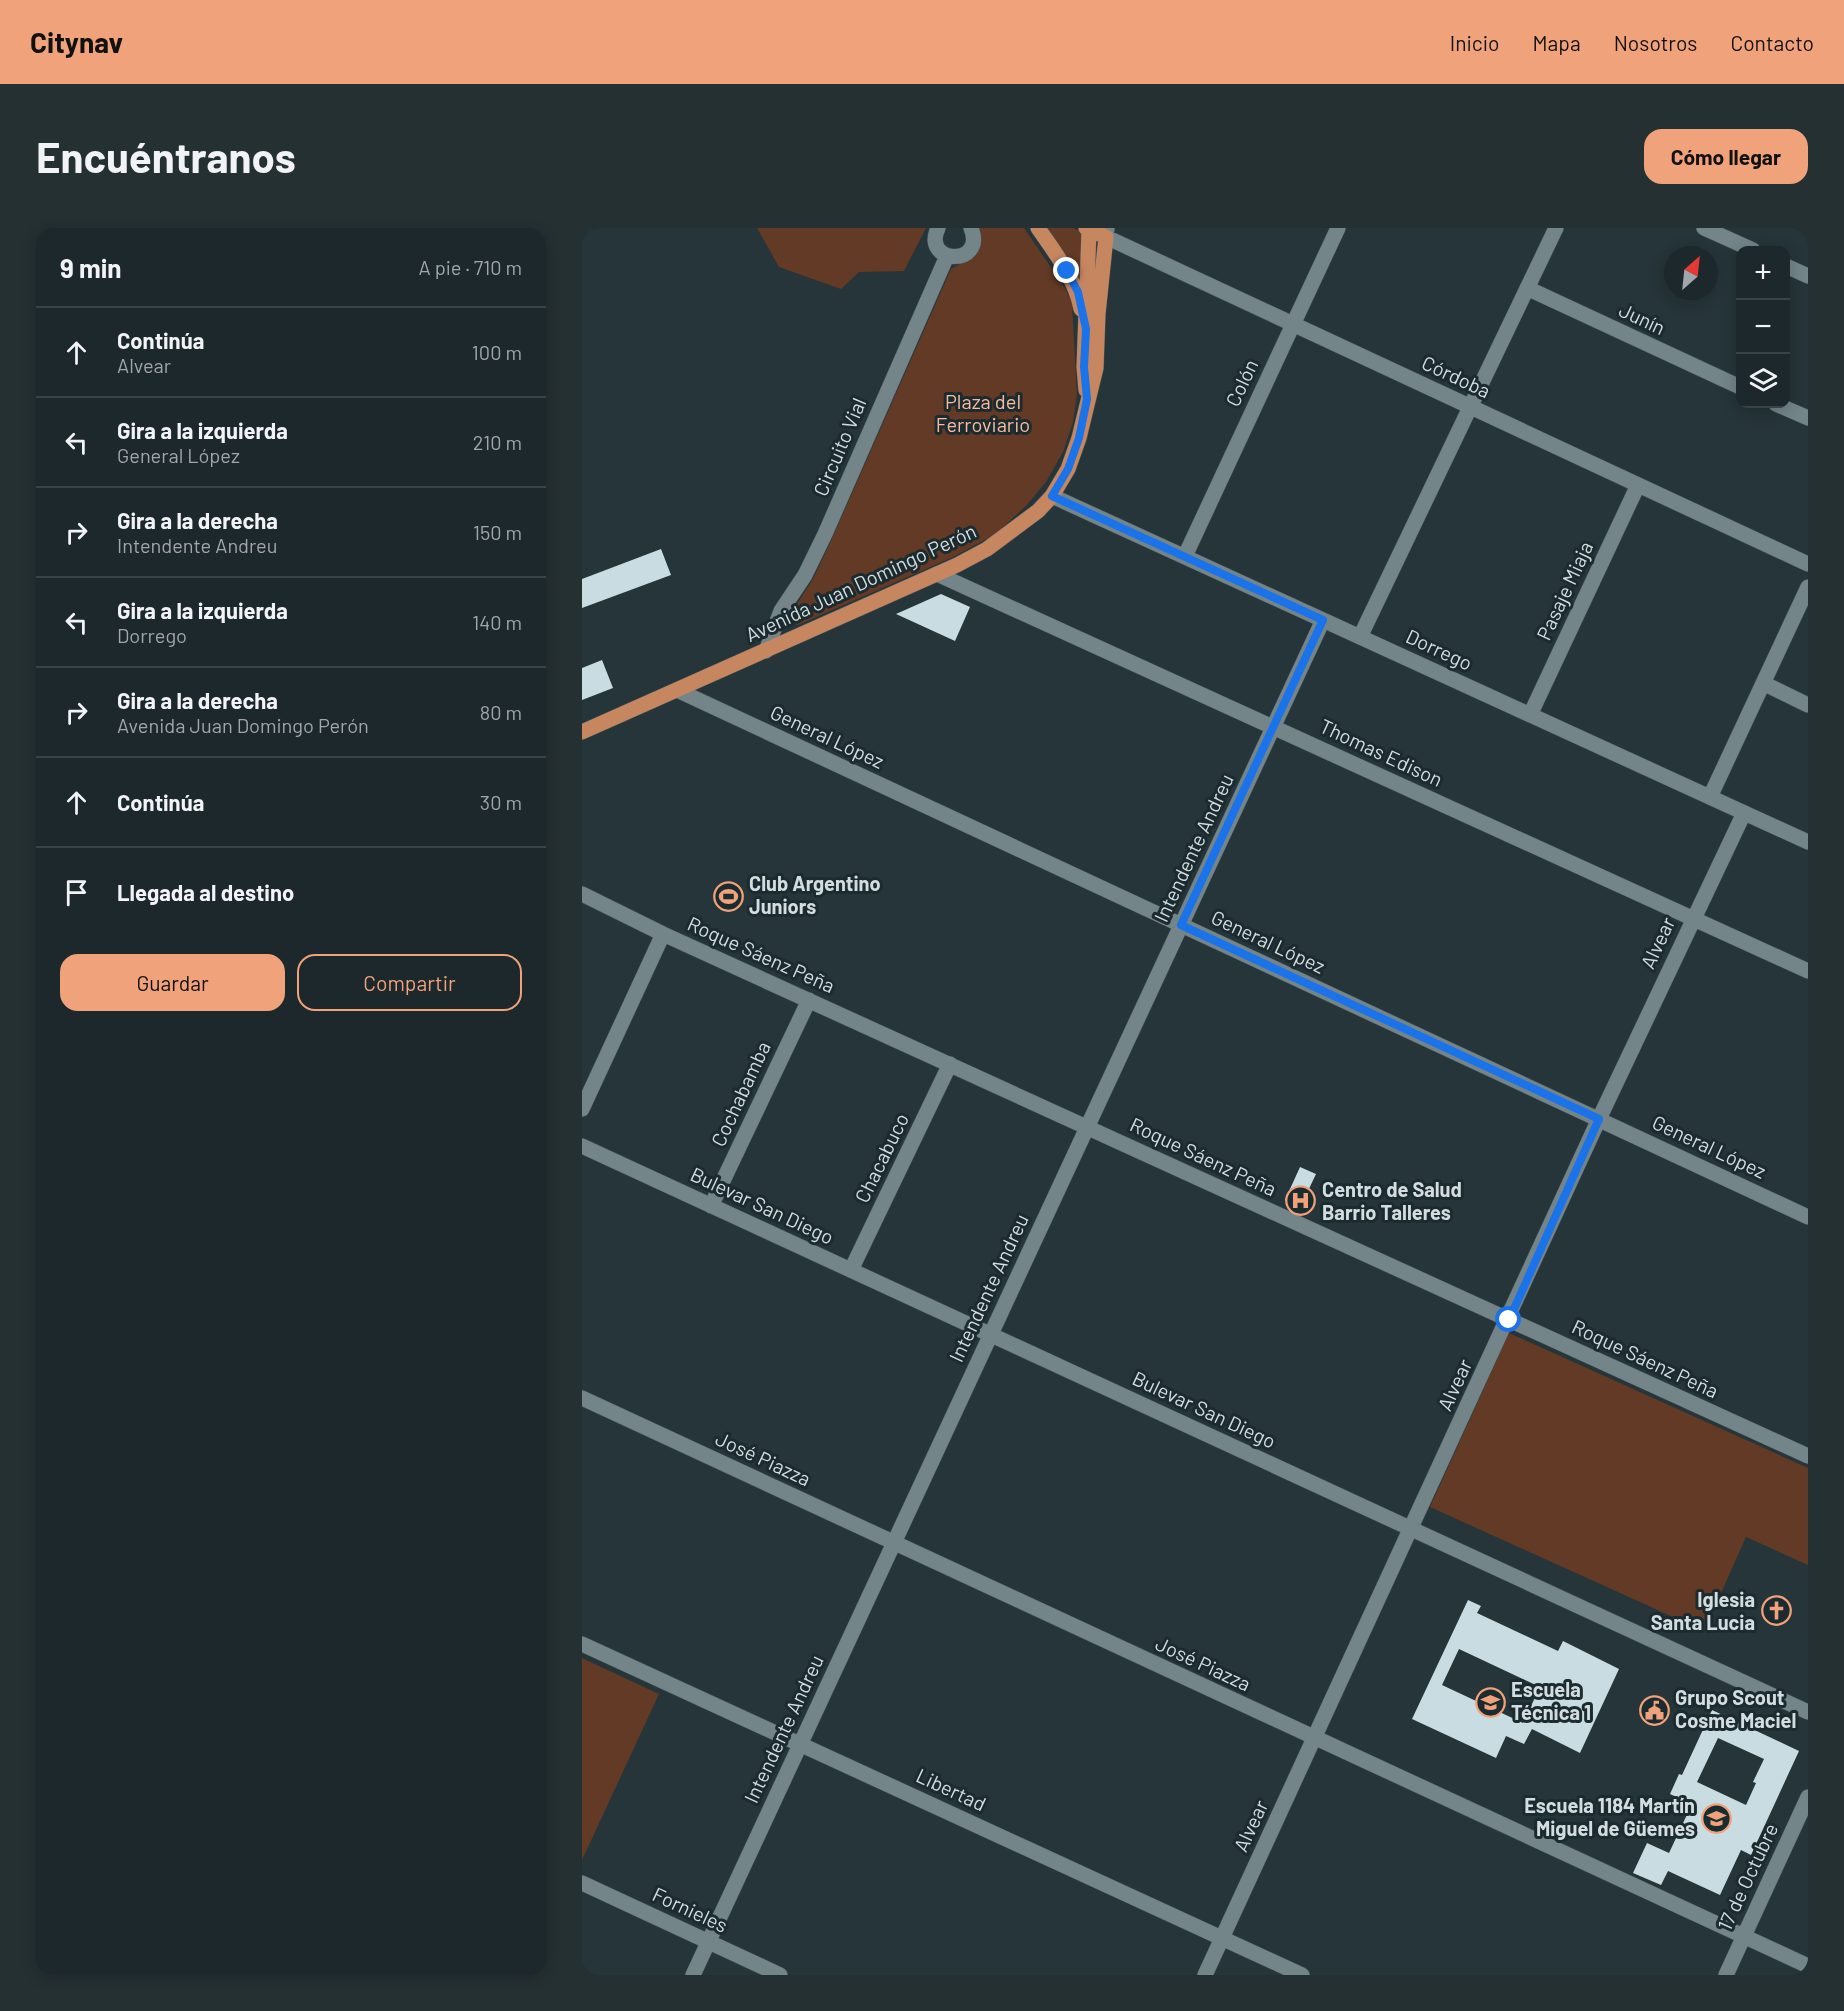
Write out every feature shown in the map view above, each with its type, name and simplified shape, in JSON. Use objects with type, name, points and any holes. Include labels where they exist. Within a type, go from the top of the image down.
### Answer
[{"type":"main road","points":[[1038,228],[1067,271],[1078,292],[1086,329]]},
{"type":"main road","name":"Avenida Juan Domingo Perón","points":[[1087,399],[1084,367],[1088,229]]},
{"type":"main road","name":"Córdoba","points":[[1088,229],[1106,233]]},
{"type":"main road","name":"Avenida Juan Domingo Perón","points":[[582,732],[937,574],[987,549],[1038,511],[1052,496],[1068,469],[1079,438],[1096,368],[1098,315],[1106,233]]},
{"type":"street","points":[[938,228],[936,242],[942,253],[959,257],[969,251],[974,240],[971,228]]},
{"type":"street","name":"Colón","points":[[1185,556],[1338,228]]},
{"type":"street","points":[[1359,637],[1556,228]]},
{"type":"street","points":[[1704,228],[1744,246]]},
{"type":"street","name":"Córdoba","points":[[1106,233],[1293,324],[1808,564]]},
{"type":"street","name":"Circuito Vial","points":[[766,651],[781,611],[805,575],[825,534],[947,256]]},
{"type":"street","points":[[1790,268],[1808,276]]},
{"type":"street","name":"Junín","points":[[1527,288],[1736,385]]},
{"type":"street","points":[[1785,408],[1808,418]]},
{"type":"street","name":"Pasaje Miaja","points":[[1530,715],[1638,485]]},
{"type":"street","name":"Dorrego","points":[[1052,496],[1808,842]]},
{"type":"street","name":"Thomas Edison","points":[[937,574],[1808,971]]},
{"type":"street","points":[[1710,797],[1808,587]]},
{"type":"street","name":"Intendente Andreu","points":[[693,1975],[1323,620]]},
{"type":"street","points":[[1763,683],[1808,705]]},
{"type":"street","name":"General López","points":[[677,690],[1808,1217]]},
{"type":"street","name":"Alvear","points":[[1205,1975],[1509,1320],[1599,1119],[1744,813]]},
{"type":"street","name":"Roque Sáenz Peña","points":[[582,894],[663,934],[1808,1456]]},
{"type":"street","points":[[582,1109],[663,934]]},
{"type":"street","name":"Cochabamba","points":[[711,1206],[809,1000]]},
{"type":"street","name":"Chacabuco","points":[[851,1270],[950,1064]]},
{"type":"street","name":"Bulevar San Diego","points":[[582,1146],[1808,1712]]},
{"type":"street","name":"José Piazza","points":[[582,1398],[1808,1966]]},
{"type":"street","name":"Libertad","points":[[582,1644],[1302,1975]]},
{"type":"street","name":"17 de Octubre","points":[[1726,1975],[1808,1797]]},
{"type":"street","name":"Fornieles","points":[[582,1883],[780,1975]]},
{"type":"green space","points":[[757,228],[926,228],[904,271],[859,272],[841,289],[779,267]]},
{"type":"green space","name":"Plaza del Ferroviario","points":[[977,228],[1024,228],[1065,288],[1072,304],[1077,394],[1073,422],[1063,452],[1046,482],[1026,506],[994,535],[951,558],[798,625],[792,623],[788,618],[813,579],[831,541],[951,269],[968,259],[977,247],[980,232]]},
{"type":"green space","points":[[1043,228],[1074,228],[1084,234],[1080,275],[1077,277]]},
{"type":"green space","points":[[1509,1333],[1808,1468],[1808,1565],[1746,1537],[1704,1631],[1430,1507]]},
{"type":"green space","points":[[582,1658],[659,1694],[582,1860]]},
{"type":"building","points":[[661,549],[671,575],[582,608],[582,579]]},
{"type":"building","points":[[941,594],[970,607],[955,641],[896,614]]},
{"type":"building","points":[[602,660],[613,688],[582,700],[582,668]]},
{"type":"building","points":[[1300,1167],[1316,1174],[1300,1208],[1285,1200]]},
{"type":"building","points":[[1468,1600],[1481,1606],[1477,1613],[1558,1651],[1563,1641],[1619,1669],[1580,1753],[1532,1729],[1524,1744],[1506,1736],[1496,1758],[1412,1719]],"holes":[[[1459,1649],[1540,1687],[1523,1723],[1442,1685]]]},
{"type":"building","name":"Escuela 1184 Martín Miguel de Güemes","points":[[1712,1710],[1799,1751],[1751,1855],[1741,1850],[1720,1895],[1668,1871],[1661,1885],[1633,1873],[1647,1843],[1669,1853],[1692,1804],[1670,1794],[1679,1774],[1682,1775]],"holes":[[[1718,1738],[1764,1759],[1753,1782],[1756,1783],[1746,1805],[1697,1782]]]},
{"type":"place","name":"Club Argentino Juniors","points":[[728,896]]},
{"type":"place","name":"Centro de Salud Barrio Talleres","points":[[1301,1201]]},
{"type":"place","name":"Iglesia Santa Lucia","points":[[1776,1611]]},
{"type":"place","name":"Escuela Técnica 1","points":[[1490,1702]]},
{"type":"place","name":"Grupo Scout Cosme Maciel","points":[[1654,1710]]},
{"type":"place","name":"Escuela 1184 Martín Miguel de Güemes","points":[[1716,1818]]},
{"type":"route","points":[[1067,271],[1078,292],[1086,329],[1084,367],[1087,399],[1079,438],[1068,469],[1052,496],[1323,620],[1181,925],[1599,1119],[1509,1320]]}]
